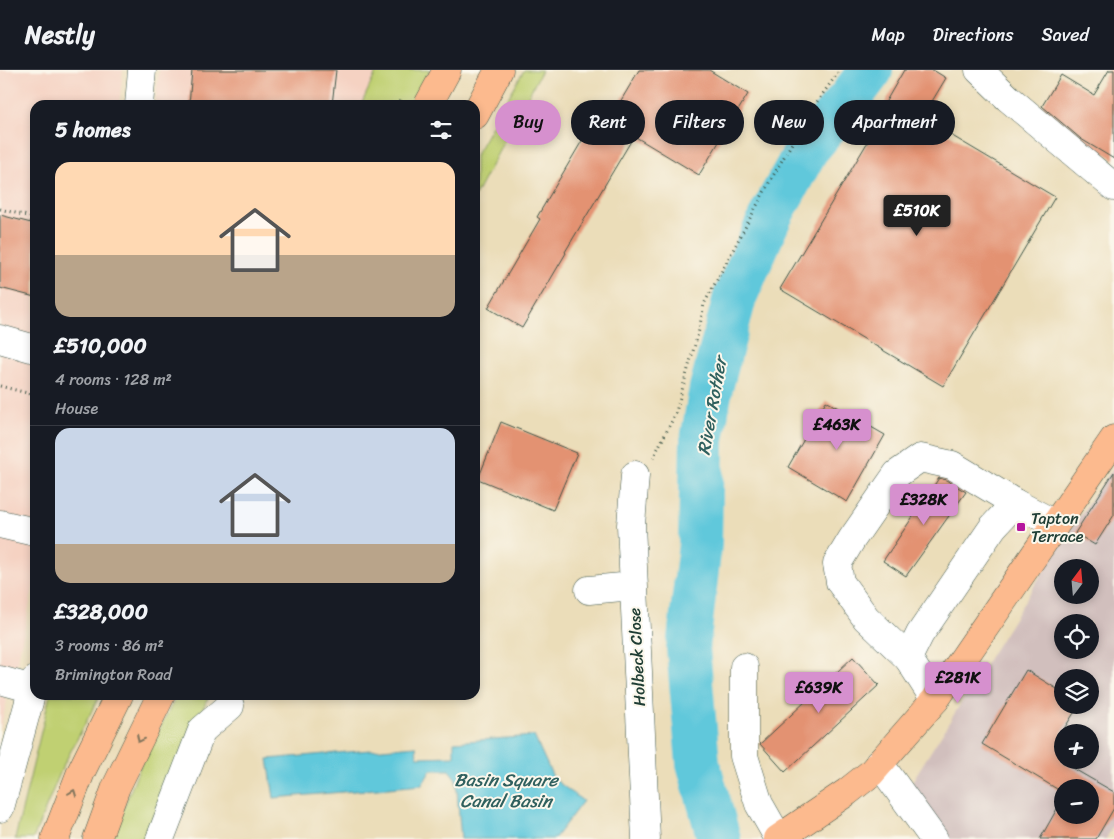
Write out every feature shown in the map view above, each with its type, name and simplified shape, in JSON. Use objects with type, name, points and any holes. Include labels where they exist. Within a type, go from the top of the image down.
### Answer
[{"type":"main road","points":[[431,100],[447,70]]},
{"type":"main road","points":[[480,105],[499,70]]},
{"type":"main road","points":[[778,839],[847,792],[871,773],[935,700],[1114,439]]},
{"type":"main road","points":[[55,839],[81,772],[117,700]]},
{"type":"main road","points":[[97,839],[116,787],[159,700]]},
{"type":"street","points":[[139,100],[142,70]]},
{"type":"street","points":[[979,70],[1008,98],[1114,187]]},
{"type":"street","points":[[0,339],[30,347]]},
{"type":"street","points":[[935,700],[908,658],[866,618],[840,582],[837,564],[872,509],[897,474],[920,458],[952,465],[1055,524]]},
{"type":"street","name":"Holbeck Close","points":[[635,475],[631,525],[646,839]]},
{"type":"street","points":[[908,658],[920,634],[993,527],[1015,502]]},
{"type":"street","points":[[0,524],[30,531]]},
{"type":"street","points":[[589,590],[633,586]]},
{"type":"street","points":[[744,667],[744,756],[760,804],[778,839]]},
{"type":"street","points":[[0,680],[30,684]]},
{"type":"street","points":[[1,802],[30,698]]},
{"type":"street","points":[[160,839],[202,730],[230,706]]},
{"type":"street","points":[[879,763],[934,839]]},
{"type":"path","points":[[635,475],[649,465],[675,415],[699,330],[704,304],[806,118],[840,70]]},
{"type":"path","points":[[0,209],[30,217]]},
{"type":"path","points":[[0,386],[30,394]]},
{"type":"shaded area","points":[[0,70],[123,70],[120,100],[30,100],[30,603],[17,664],[11,668],[4,697],[7,701],[0,730]]},
{"type":"shaded area","points":[[159,70],[377,70],[363,100],[156,100]]},
{"type":"shaded area","points":[[1114,467],[1114,823],[1106,839],[947,839],[908,788],[1066,535]]},
{"type":"green space","points":[[377,70],[430,70],[415,100],[363,100]]},
{"type":"green space","points":[[524,70],[542,70],[526,100],[507,100]]},
{"type":"green space","points":[[495,121],[495,145],[502,145],[480,187],[480,147]]},
{"type":"green space","points":[[49,700],[97,700],[62,768],[33,839],[15,839]]},
{"type":"green space","points":[[174,700],[207,700],[192,729],[152,820],[147,839],[111,839],[142,762]]},
{"type":"water","name":"Basin Square Canal Basin","points":[[534,736],[554,779],[583,801],[554,839],[461,839],[456,779],[449,770],[431,770],[422,785],[274,798],[268,759],[416,746],[417,757],[454,756],[454,742]]},
{"type":"building","points":[[192,70],[336,70],[333,100],[189,100]]},
{"type":"building","points":[[639,70],[709,70],[748,94],[744,101],[655,100],[655,145],[717,145],[699,175],[645,143],[645,100],[621,100]]},
{"type":"building","points":[[904,70],[933,70],[946,78],[933,100],[887,100]]},
{"type":"building","points":[[1109,70],[1114,70],[1114,159],[1081,139],[1042,106],[1061,75],[1094,95]]},
{"type":"building","points":[[955,138],[1055,197],[943,386],[780,289],[866,145],[955,145]]},
{"type":"building","points":[[580,145],[629,145],[522,328],[488,308],[540,219],[537,217]]},
{"type":"building","points":[[0,215],[30,223],[30,296],[0,288]]},
{"type":"building","points":[[826,401],[885,435],[847,502],[788,467]]},
{"type":"building","points":[[501,422],[577,453],[553,510],[480,480],[480,474]]},
{"type":"building","points":[[1114,472],[1114,515],[1095,545],[1075,533]]},
{"type":"building","points":[[939,478],[966,492],[906,576],[883,561]]},
{"type":"building","points":[[853,657],[879,685],[785,772],[760,744]]},
{"type":"building","points":[[1026,670],[1054,687],[1054,714],[1073,714],[1067,724],[1054,724],[1054,769],[1074,769],[1091,779],[1054,779],[1054,787],[982,744]]},
{"type":"building","points":[[1099,783],[1114,792],[1114,808],[1096,839],[1040,839],[1054,814],[1054,824],[1099,824]]},
{"type":"waterway","name":"River Rother","points":[[719,839],[698,763],[688,648],[700,544],[702,440],[711,388],[735,297],[771,215],[807,149],[871,70]]},
{"type":"place","name":"Tapton Terrace","points":[[1021,527]]}]
